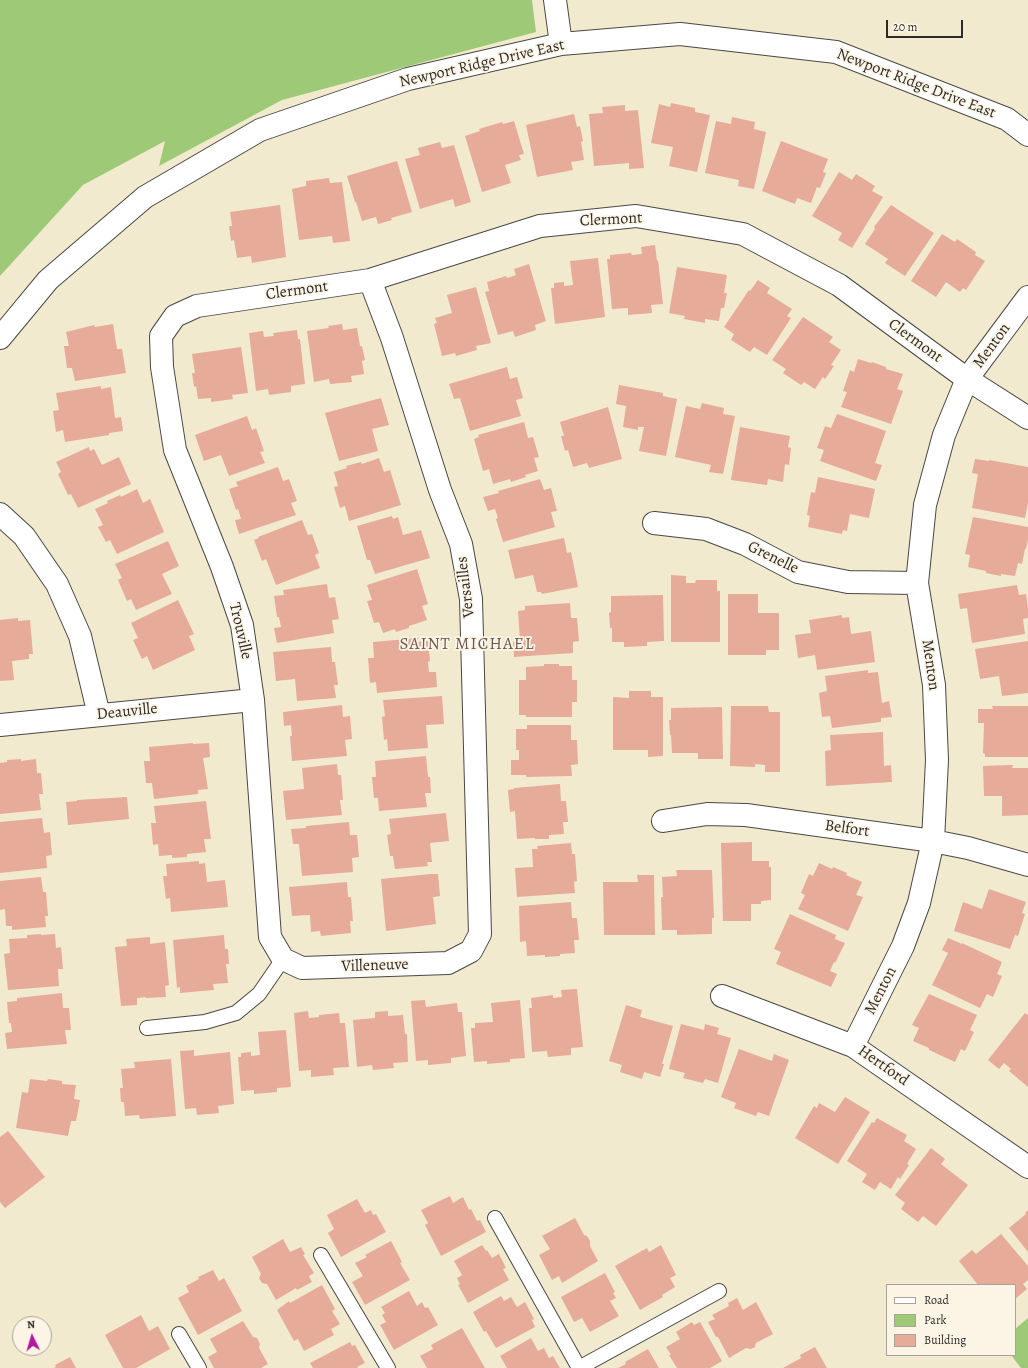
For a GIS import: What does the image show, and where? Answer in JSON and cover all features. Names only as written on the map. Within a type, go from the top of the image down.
[{"type":"street","points":[[555,0],[561,44]]},
{"type":"street","name":"Newport Ridge Drive East","points":[[0,338],[48,280],[145,198],[260,130],[408,79],[561,44],[680,34],[836,52],[1007,119],[1028,135]]},
{"type":"street","name":"Clermont","points":[[161,336],[175,316],[197,306],[370,280],[540,226],[636,216],[743,234],[839,285],[967,379],[1028,418]]},
{"type":"street","name":"Versailles","points":[[370,280],[392,338],[440,490],[461,544],[469,591],[480,934]]},
{"type":"street","name":"Menton","points":[[853,1046],[903,946],[919,903],[933,841],[937,760],[934,685],[917,583],[925,505],[944,435],[967,379],[1028,297]]},
{"type":"street","name":"Trouville","points":[[161,336],[162,367],[175,450],[222,567],[242,625],[253,700],[270,937],[283,959]]},
{"type":"street","points":[[0,514],[24,536],[57,584],[80,636],[99,715]]},
{"type":"street","name":"Grenelle","points":[[654,523],[706,529],[745,544],[798,572],[848,582],[917,583]]},
{"type":"street","name":"Deauville","points":[[0,725],[253,700]]},
{"type":"street","name":"Belfort","points":[[663,821],[707,814],[746,814],[933,841],[968,848],[1028,864]]},
{"type":"street","name":"Villeneuve","points":[[283,959],[302,968],[448,963],[471,951],[480,934]]},
{"type":"street","name":"Hertford","points":[[722,996],[853,1046],[1028,1167]]},
{"type":"lane","points":[[147,1028],[205,1022],[236,1013],[258,994],[283,959]]},
{"type":"lane","points":[[495,1218],[579,1368],[719,1291]]},
{"type":"lane","points":[[321,1255],[388,1368]]},
{"type":"lane","points":[[179,1334],[199,1368]]},
{"type":"green space","points":[[0,0],[532,0],[536,32],[282,100],[159,166],[165,141],[83,185],[0,276]]},
{"type":"green space","points":[[1028,1318],[1028,1368],[1021,1368],[1012,1356],[1016,1356],[1016,1328]]},
{"type":"building","points":[[671,103],[695,108],[695,112],[710,115],[697,172],[669,166],[673,147],[651,143],[659,104],[670,107]]},
{"type":"building","points":[[625,105],[625,111],[638,110],[644,168],[629,169],[629,163],[594,166],[589,114],[603,113],[602,107]]},
{"type":"building","points":[[574,114],[577,127],[580,126],[583,141],[581,142],[584,160],[571,162],[573,170],[537,177],[526,125]]},
{"type":"building","points":[[732,117],[755,122],[754,129],[766,132],[754,189],[738,186],[739,180],[705,173],[716,121],[731,124]]},
{"type":"building","points":[[514,121],[524,154],[519,155],[521,160],[505,165],[511,183],[482,192],[465,136],[480,131],[479,129],[502,122],[503,124]]},
{"type":"building","points":[[781,141],[828,159],[823,172],[826,173],[820,188],[817,187],[811,203],[797,198],[795,204],[762,191]]},
{"type":"building","points":[[440,142],[442,148],[454,145],[471,202],[455,207],[453,199],[420,209],[405,159],[420,155],[418,148]]},
{"type":"building","points":[[397,161],[412,212],[391,218],[392,220],[378,224],[376,217],[362,221],[347,176]]},
{"type":"building","points":[[839,172],[852,180],[856,174],[875,186],[872,191],[883,197],[852,248],[838,240],[842,233],[812,216]]},
{"type":"building","points":[[329,178],[330,183],[342,182],[350,241],[333,243],[332,236],[299,240],[292,189],[306,186],[306,181]]},
{"type":"building","points":[[280,205],[286,257],[252,263],[251,256],[237,258],[234,240],[231,241],[229,226],[232,226],[230,212]]},
{"type":"building","points":[[891,205],[934,233],[905,276],[885,263],[888,259],[865,244],[875,229],[874,227]]},
{"type":"building","points":[[942,234],[955,242],[957,239],[976,252],[975,255],[985,261],[966,290],[963,288],[960,292],[946,282],[936,297],[911,281]]},
{"type":"building","points":[[655,245],[663,304],[651,305],[652,313],[628,315],[628,308],[612,309],[607,259],[610,259],[610,255],[631,253],[632,255],[642,254],[641,247]]},
{"type":"building","points":[[598,258],[605,317],[555,324],[551,288],[554,288],[554,283],[564,282],[564,286],[573,285],[570,261]]},
{"type":"building","points":[[529,264],[546,321],[535,325],[536,330],[515,337],[513,331],[498,335],[485,292],[489,291],[487,282],[506,276],[507,278],[516,275],[514,269]]},
{"type":"building","points":[[677,267],[727,275],[724,293],[727,293],[724,308],[721,308],[719,321],[705,319],[705,323],[684,319],[685,316],[669,313]]},
{"type":"building","points":[[758,280],[770,288],[767,293],[792,309],[787,316],[791,318],[767,355],[754,347],[750,352],[731,340],[734,334],[724,327],[749,290],[750,291]]},
{"type":"building","points":[[476,287],[491,343],[476,346],[477,350],[456,356],[455,353],[442,356],[434,324],[437,323],[435,318],[452,313],[447,295]]},
{"type":"building","points":[[803,317],[833,337],[829,342],[841,350],[831,365],[834,366],[825,379],[823,377],[815,389],[804,382],[801,385],[783,373],[786,369],[772,360]]},
{"type":"building","points":[[113,324],[117,349],[122,349],[126,373],[75,381],[72,368],[67,368],[64,346],[69,346],[66,332],[94,325],[95,327]]},
{"type":"building","points":[[342,324],[343,330],[357,328],[360,346],[362,346],[365,360],[362,361],[364,374],[351,376],[352,382],[330,384],[329,379],[314,382],[307,331],[329,328],[328,326]]},
{"type":"building","points":[[297,330],[298,339],[300,339],[305,384],[291,386],[291,392],[269,395],[268,389],[256,391],[249,333],[263,331],[264,337],[274,336],[273,333]]},
{"type":"building","points":[[241,347],[248,393],[232,395],[233,399],[211,402],[211,398],[198,399],[192,373],[195,373],[192,354]]},
{"type":"building","points":[[858,359],[872,362],[886,367],[886,369],[903,374],[897,389],[903,391],[891,424],[841,407],[847,392],[843,391],[850,370],[854,372]]},
{"type":"building","points":[[507,367],[510,379],[517,377],[523,398],[516,400],[521,416],[470,431],[460,398],[454,399],[449,384]]},
{"type":"building","points":[[619,385],[663,393],[663,396],[677,399],[666,456],[639,451],[644,427],[638,427],[638,430],[623,427],[626,406],[616,404]]},
{"type":"building","points":[[101,386],[101,389],[111,387],[115,418],[121,417],[123,431],[109,433],[109,435],[65,442],[63,430],[56,432],[53,411],[59,410],[56,393]]},
{"type":"building","points":[[381,398],[389,425],[372,429],[378,451],[339,461],[325,413]]},
{"type":"building","points":[[702,403],[724,408],[723,414],[735,416],[723,474],[709,472],[711,465],[675,457],[686,406],[700,409]]},
{"type":"building","points":[[608,407],[622,459],[589,468],[587,463],[573,467],[568,450],[565,451],[561,436],[564,436],[560,422]]},
{"type":"building","points":[[837,414],[886,431],[875,463],[882,465],[876,481],[820,461],[824,450],[817,448],[825,426],[831,428]]},
{"type":"building","points":[[247,416],[252,430],[256,428],[264,451],[260,452],[265,463],[229,476],[221,455],[204,461],[195,435]]},
{"type":"building","points":[[524,422],[528,438],[533,437],[539,457],[534,458],[538,471],[525,475],[526,477],[511,482],[510,479],[493,484],[489,469],[483,471],[474,439],[479,437],[478,435]]},
{"type":"building","points":[[740,427],[790,436],[788,447],[791,448],[789,465],[785,464],[783,482],[768,479],[767,485],[731,480]]},
{"type":"building","points":[[89,447],[90,451],[94,449],[102,465],[119,457],[131,484],[78,508],[71,494],[68,495],[58,474],[61,472],[56,462]]},
{"type":"building","points":[[379,458],[384,472],[390,470],[401,505],[349,521],[345,506],[340,508],[334,487],[338,486],[334,472],[347,468],[346,466],[361,462],[362,464]]},
{"type":"building","points":[[975,459],[1028,467],[1028,503],[1025,518],[972,508],[978,474],[972,473]]},
{"type":"building","points":[[278,467],[283,481],[289,479],[297,501],[291,503],[296,515],[239,534],[235,520],[241,519],[238,509],[236,510],[229,489],[238,486],[236,482]]},
{"type":"building","points":[[818,477],[875,489],[869,518],[850,514],[847,531],[843,530],[842,534],[808,527],[810,516],[807,515],[811,492],[815,493]]},
{"type":"building","points":[[540,479],[544,490],[551,488],[557,511],[551,512],[555,527],[503,542],[496,519],[498,518],[495,509],[488,511],[483,497],[499,493],[498,491]]},
{"type":"building","points":[[137,489],[143,503],[150,499],[164,532],[117,554],[110,540],[106,542],[98,527],[103,525],[95,509],[108,503],[107,501],[120,495],[121,497]]},
{"type":"building","points":[[392,516],[393,519],[398,517],[403,535],[421,530],[430,558],[375,574],[370,560],[367,560],[357,526]]},
{"type":"building","points":[[973,517],[1028,527],[1026,549],[1022,564],[1018,563],[1015,576],[1001,574],[1001,576],[968,567],[970,555],[965,554]]},
{"type":"building","points":[[302,520],[308,535],[312,534],[319,553],[315,555],[320,568],[276,585],[266,559],[262,561],[254,540],[259,538],[258,537]]},
{"type":"building","points":[[564,538],[567,553],[571,552],[578,587],[542,594],[541,592],[537,592],[533,575],[515,579],[508,550]]},
{"type":"building","points":[[168,541],[179,566],[162,574],[172,594],[136,610],[131,599],[127,601],[118,580],[122,578],[115,564]]},
{"type":"building","points":[[417,569],[428,604],[422,606],[427,620],[396,632],[395,629],[383,633],[379,622],[374,623],[367,601],[372,600],[367,585]]},
{"type":"building","points":[[671,575],[686,576],[686,583],[695,583],[696,580],[717,580],[717,591],[720,591],[720,642],[671,642]]},
{"type":"building","points":[[327,584],[329,598],[335,597],[339,619],[332,620],[334,633],[277,643],[274,628],[281,627],[279,617],[277,617],[274,596],[284,595],[283,590]]},
{"type":"building","points":[[1017,585],[1019,595],[1026,594],[1028,618],[1023,619],[1025,634],[972,643],[967,608],[960,609],[958,594]]},
{"type":"building","points":[[728,594],[758,594],[758,613],[779,613],[779,650],[766,650],[766,655],[728,655]]},
{"type":"building","points":[[663,595],[664,641],[647,642],[647,646],[624,647],[624,642],[612,642],[612,628],[610,628],[609,613],[611,612],[611,596]]},
{"type":"building","points":[[178,600],[194,634],[189,636],[195,650],[153,670],[147,656],[142,659],[133,640],[138,638],[131,623]]},
{"type":"building","points":[[570,603],[571,618],[577,618],[579,641],[573,642],[573,653],[514,657],[513,642],[520,641],[518,611],[525,610],[525,606]]},
{"type":"building","points":[[842,615],[842,618],[849,617],[851,634],[871,631],[875,662],[817,670],[815,655],[798,658],[795,635],[811,633],[809,620]]},
{"type":"building","points":[[18,618],[18,621],[30,620],[33,654],[29,654],[29,659],[12,661],[14,680],[0,681],[0,620]]},
{"type":"building","points":[[418,638],[418,642],[428,641],[430,661],[428,662],[429,672],[436,672],[437,687],[377,693],[376,682],[370,683],[368,658],[374,658],[373,642]]},
{"type":"building","points":[[1028,641],[1028,693],[1002,696],[999,676],[980,679],[975,649]]},
{"type":"building","points":[[331,647],[332,662],[335,662],[338,685],[334,685],[336,698],[297,701],[295,679],[276,681],[273,652]]},
{"type":"building","points":[[544,664],[572,666],[572,680],[577,680],[577,702],[572,702],[572,717],[526,717],[526,715],[519,715],[519,680],[526,680],[526,667],[544,666]]},
{"type":"building","points":[[868,670],[868,673],[878,672],[882,703],[889,701],[892,717],[881,718],[881,722],[832,728],[830,716],[822,717],[819,693],[827,691],[825,676]]},
{"type":"building","points":[[629,691],[651,691],[651,697],[663,697],[663,756],[648,757],[648,750],[613,750],[613,697],[629,698]]},
{"type":"building","points":[[442,696],[444,724],[426,725],[428,748],[388,751],[387,739],[384,740],[382,717],[385,716],[383,700]]},
{"type":"building","points":[[342,705],[343,717],[350,716],[352,739],[345,740],[347,756],[292,761],[290,736],[292,736],[291,725],[284,726],[283,712]]},
{"type":"building","points":[[731,706],[768,706],[769,712],[780,712],[780,772],[765,772],[765,765],[755,764],[755,767],[730,766]]},
{"type":"building","points":[[992,706],[1028,706],[1028,757],[985,757],[985,754],[983,753],[984,723],[978,723],[978,709],[993,709]]},
{"type":"building","points":[[722,707],[723,759],[698,759],[698,753],[672,753],[669,720],[671,720],[671,708]]},
{"type":"building","points":[[527,725],[571,725],[571,740],[577,740],[578,764],[571,765],[572,776],[526,777],[526,775],[511,775],[511,760],[519,760],[519,750],[516,750],[516,729],[527,729]]},
{"type":"building","points":[[883,732],[884,766],[891,765],[892,782],[826,786],[825,751],[831,750],[830,735]]},
{"type":"building","points":[[209,743],[210,757],[203,758],[208,789],[198,790],[198,794],[154,799],[152,783],[146,783],[144,761],[150,761],[149,747]]},
{"type":"building","points":[[426,756],[431,793],[425,793],[427,807],[379,811],[378,798],[374,798],[372,777],[376,777],[375,761]]},
{"type":"building","points":[[21,759],[21,761],[36,759],[37,773],[41,773],[43,794],[39,794],[41,810],[0,814],[0,763],[7,762],[7,760]]},
{"type":"building","points":[[337,764],[338,775],[341,775],[343,800],[340,800],[342,815],[286,820],[283,791],[304,789],[302,768]]},
{"type":"building","points":[[1013,765],[1012,768],[1028,768],[1028,815],[1002,816],[1002,796],[984,796],[983,766]]},
{"type":"building","points":[[560,784],[561,801],[566,801],[568,822],[563,822],[564,834],[549,835],[549,839],[517,839],[515,811],[510,812],[508,790],[514,788]]},
{"type":"building","points":[[127,797],[129,819],[68,825],[66,802]]},
{"type":"building","points":[[206,801],[211,839],[204,839],[206,852],[187,854],[187,857],[172,858],[172,855],[159,856],[158,844],[153,845],[151,823],[156,823],[154,806]]},
{"type":"building","points":[[446,813],[449,841],[430,843],[432,862],[427,862],[428,866],[395,869],[393,856],[390,856],[387,835],[391,834],[389,819]]},
{"type":"building","points":[[42,818],[44,833],[50,832],[52,855],[46,856],[47,868],[0,873],[0,822]]},
{"type":"building","points":[[349,822],[350,835],[357,835],[359,857],[352,858],[353,872],[302,876],[299,844],[293,844],[291,829]]},
{"type":"building","points":[[752,842],[752,861],[769,861],[769,867],[771,867],[771,900],[761,901],[761,904],[751,904],[751,921],[723,921],[721,843]]},
{"type":"building","points":[[571,843],[572,854],[575,854],[577,881],[574,882],[575,893],[517,897],[515,868],[533,867],[532,849],[538,849],[537,846]]},
{"type":"building","points":[[199,861],[199,864],[205,863],[207,882],[225,880],[228,907],[171,912],[170,898],[166,899],[163,876],[167,876],[166,864]]},
{"type":"building","points":[[819,863],[832,869],[833,867],[847,873],[846,875],[862,882],[856,895],[863,897],[848,931],[798,909],[805,895],[801,893],[809,874],[813,876]]},
{"type":"building","points":[[676,870],[712,870],[714,918],[712,918],[712,934],[677,935],[677,930],[662,930],[662,877],[677,876]]},
{"type":"building","points":[[438,874],[440,896],[433,897],[436,924],[386,931],[381,879]]},
{"type":"building","points":[[637,875],[654,875],[655,935],[604,935],[603,882],[638,882]]},
{"type":"building","points":[[41,877],[43,892],[46,892],[48,916],[45,916],[46,927],[12,930],[12,926],[6,926],[5,909],[0,910],[0,881]]},
{"type":"building","points":[[347,882],[348,897],[351,897],[353,921],[350,921],[351,933],[321,936],[320,931],[311,932],[310,915],[292,916],[289,887]]},
{"type":"building","points":[[989,889],[1026,902],[1022,913],[1025,914],[1018,936],[1015,935],[1010,949],[954,931],[963,902],[982,909]]},
{"type":"building","points":[[571,902],[572,918],[577,918],[579,940],[574,940],[575,953],[545,957],[545,955],[527,956],[526,941],[520,942],[519,906]]},
{"type":"building","points":[[790,914],[836,935],[835,939],[845,943],[830,971],[837,974],[831,987],[776,964],[781,952],[774,949]]},
{"type":"building","points":[[55,934],[56,948],[61,947],[63,969],[58,969],[59,986],[8,990],[4,954],[10,953],[9,939],[27,938],[27,935]]},
{"type":"building","points":[[224,935],[225,949],[228,949],[229,964],[226,964],[228,983],[213,984],[214,990],[180,993],[180,987],[177,988],[173,940]]},
{"type":"building","points":[[150,937],[150,944],[165,942],[169,985],[165,986],[166,997],[137,998],[137,1005],[121,1006],[115,947],[127,946],[126,939]]},
{"type":"building","points":[[948,938],[1002,962],[997,974],[1002,976],[993,997],[987,994],[980,1008],[932,985],[948,953],[942,950]]},
{"type":"building","points":[[577,989],[583,1047],[571,1048],[571,1055],[548,1057],[547,1051],[532,1052],[529,1008],[532,1008],[531,998],[553,995],[553,998],[562,997],[561,990]]},
{"type":"building","points":[[62,993],[63,1008],[69,1008],[71,1030],[65,1030],[67,1044],[7,1049],[5,1033],[12,1032],[11,1023],[9,1023],[7,1002],[17,1001],[17,998]]},
{"type":"building","points":[[929,994],[977,1015],[970,1030],[974,1032],[965,1051],[961,1049],[955,1062],[913,1041],[919,1028],[912,1025]]},
{"type":"building","points":[[425,1000],[426,1007],[457,1003],[458,1012],[462,1012],[466,1056],[451,1058],[451,1063],[428,1065],[428,1060],[416,1061],[411,1001]]},
{"type":"building","points":[[520,1000],[525,1058],[510,1059],[510,1062],[487,1064],[487,1061],[474,1062],[471,1028],[475,1028],[475,1023],[493,1022],[491,1003]]},
{"type":"building","points":[[626,1005],[642,1010],[640,1017],[673,1026],[662,1064],[664,1064],[660,1077],[644,1072],[642,1079],[620,1072],[622,1065],[609,1061]]},
{"type":"building","points":[[308,1011],[309,1018],[319,1017],[319,1015],[339,1013],[340,1023],[345,1023],[349,1067],[333,1068],[334,1075],[311,1077],[311,1070],[299,1071],[294,1013]]},
{"type":"building","points":[[388,1011],[388,1016],[403,1015],[405,1034],[407,1034],[408,1062],[393,1063],[394,1068],[373,1070],[372,1065],[357,1067],[353,1020],[375,1018],[375,1012]]},
{"type":"building","points":[[1025,1013],[1028,1015],[1028,1087],[1009,1071],[1011,1069],[1004,1063],[999,1069],[988,1060]]},
{"type":"building","points":[[681,1024],[704,1030],[705,1024],[719,1028],[717,1034],[731,1038],[718,1083],[705,1079],[703,1083],[683,1078],[685,1073],[669,1069]]},
{"type":"building","points":[[286,1030],[291,1087],[277,1088],[277,1092],[254,1094],[254,1090],[241,1091],[238,1057],[241,1057],[241,1053],[251,1052],[251,1056],[260,1055],[258,1032]]},
{"type":"building","points":[[739,1049],[772,1061],[774,1054],[789,1060],[769,1116],[758,1112],[756,1116],[734,1108],[736,1103],[721,1097]]},
{"type":"building","points":[[194,1050],[194,1056],[230,1052],[234,1104],[218,1106],[219,1113],[197,1115],[196,1108],[185,1109],[180,1051]]},
{"type":"building","points":[[171,1059],[176,1116],[140,1119],[139,1115],[125,1116],[124,1102],[121,1102],[120,1088],[123,1088],[121,1069],[135,1068],[134,1062]]},
{"type":"building","points":[[30,1079],[47,1081],[48,1079],[62,1081],[62,1084],[76,1085],[74,1099],[80,1100],[76,1121],[71,1121],[68,1136],[16,1128],[22,1092],[28,1093]]},
{"type":"building","points":[[845,1097],[870,1112],[838,1164],[795,1138],[814,1106],[817,1108],[819,1103],[835,1112]]},
{"type":"building","points":[[877,1118],[907,1135],[904,1141],[916,1149],[907,1164],[909,1165],[900,1179],[898,1177],[891,1189],[880,1182],[875,1190],[862,1182],[867,1174],[847,1161],[872,1122],[874,1123]]},
{"type":"building","points":[[8,1131],[45,1177],[5,1208],[0,1202],[0,1137]]},
{"type":"building","points":[[931,1148],[945,1159],[941,1164],[968,1185],[936,1226],[923,1216],[918,1222],[901,1209],[905,1203],[895,1195]]},
{"type":"building","points":[[450,1196],[453,1203],[463,1197],[469,1210],[471,1209],[477,1221],[480,1220],[486,1232],[441,1256],[425,1225],[428,1223],[421,1210]]},
{"type":"building","points":[[357,1199],[365,1213],[371,1210],[373,1215],[376,1214],[386,1232],[341,1257],[328,1233],[334,1229],[327,1215]]},
{"type":"building","points":[[1028,1210],[1028,1252],[1009,1228],[1026,1214],[1025,1213]]},
{"type":"building","points":[[575,1218],[584,1235],[587,1236],[590,1241],[590,1246],[598,1261],[562,1283],[559,1276],[552,1280],[539,1255],[550,1249],[542,1236]]},
{"type":"building","points":[[1001,1234],[1028,1266],[1028,1280],[1023,1284],[1027,1289],[1016,1298],[1016,1284],[977,1284],[959,1261],[972,1250],[976,1254]]},
{"type":"building","points":[[283,1239],[290,1252],[301,1247],[305,1254],[303,1255],[314,1273],[309,1276],[312,1282],[297,1290],[296,1288],[276,1300],[267,1284],[262,1283],[259,1278],[261,1274],[252,1257]]},
{"type":"building","points":[[391,1241],[402,1262],[400,1263],[410,1280],[365,1305],[352,1282],[363,1276],[355,1263],[367,1257],[365,1255]]},
{"type":"building","points":[[482,1245],[492,1258],[499,1254],[506,1268],[503,1269],[509,1280],[468,1303],[458,1285],[460,1284],[457,1278],[462,1275],[454,1261]]},
{"type":"building","points":[[661,1245],[676,1275],[670,1278],[675,1287],[662,1295],[663,1297],[640,1310],[615,1266],[647,1248],[649,1252]]},
{"type":"building","points":[[213,1270],[219,1281],[224,1278],[242,1311],[198,1335],[178,1298],[189,1292],[186,1286],[199,1279],[198,1277]]},
{"type":"building","points":[[605,1273],[615,1292],[613,1293],[616,1298],[610,1301],[619,1316],[590,1332],[582,1318],[574,1322],[561,1297]]},
{"type":"building","points":[[322,1285],[335,1309],[332,1311],[340,1324],[331,1329],[334,1335],[304,1351],[298,1339],[294,1341],[277,1310],[289,1301],[290,1303]]},
{"type":"building","points":[[409,1291],[417,1306],[422,1302],[425,1308],[428,1307],[438,1325],[394,1350],[380,1325],[386,1322],[382,1315],[385,1313],[381,1307]]},
{"type":"building","points":[[501,1296],[504,1301],[511,1297],[517,1307],[525,1302],[534,1319],[532,1320],[535,1327],[496,1348],[486,1331],[484,1332],[473,1312]]},
{"type":"building","points":[[737,1298],[743,1310],[756,1302],[773,1334],[756,1343],[755,1347],[751,1349],[746,1348],[729,1358],[708,1322],[715,1319],[712,1315],[729,1306],[728,1303]]},
{"type":"building","points":[[141,1315],[149,1331],[158,1326],[170,1349],[136,1368],[123,1368],[105,1335]]},
{"type":"building","points":[[243,1321],[253,1337],[257,1338],[260,1344],[259,1348],[268,1364],[261,1368],[214,1368],[208,1357],[217,1352],[210,1339]]},
{"type":"building","points":[[692,1322],[694,1325],[700,1322],[722,1361],[710,1368],[677,1368],[669,1355],[671,1355],[666,1347],[680,1339],[676,1332]]},
{"type":"building","points":[[462,1328],[485,1368],[427,1368],[420,1356],[433,1349],[431,1345]]},
{"type":"building","points":[[531,1338],[538,1351],[544,1348],[549,1358],[553,1356],[560,1368],[507,1368],[500,1356]]},
{"type":"building","points":[[350,1342],[352,1346],[355,1345],[365,1363],[357,1367],[358,1368],[313,1368],[310,1363]]},
{"type":"building","points":[[815,1347],[827,1368],[783,1368],[801,1358],[800,1355]]},
{"type":"building","points":[[648,1349],[659,1368],[618,1368],[626,1364],[625,1362]]},
{"type":"building","points":[[70,1357],[76,1368],[54,1368],[56,1367],[55,1365]]},
{"type":"district","name":"SAINT MICHAEL","points":[[467,645]]}]
